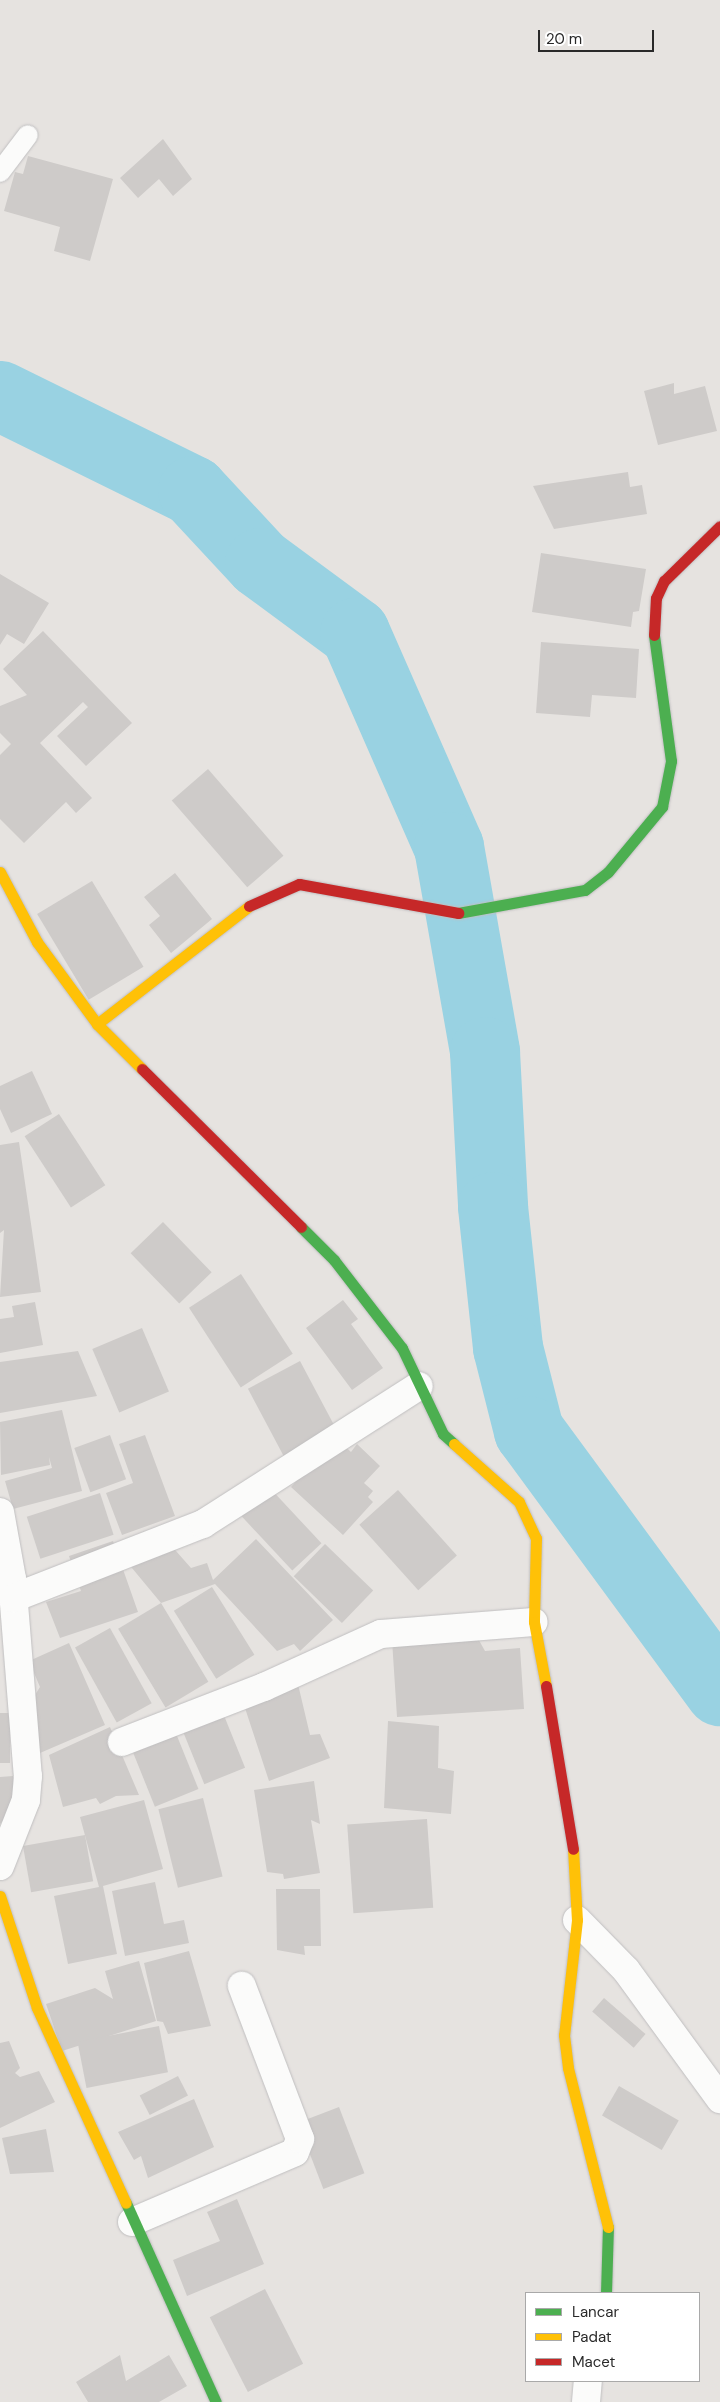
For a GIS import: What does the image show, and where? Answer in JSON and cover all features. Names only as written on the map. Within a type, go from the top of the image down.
[{"type":"street","points":[[97,1024],[249,906],[279,889],[299,884],[325,887],[452,914],[585,890],[608,872],[662,807],[671,761],[654,645],[656,598],[664,581],[720,526]]},
{"type":"street","points":[[0,872],[37,942],[97,1024],[334,1260],[402,1348],[443,1434],[519,1502],[536,1538],[534,1622],[572,1833],[577,1920],[564,2035],[568,2068],[608,2212],[610,2276],[606,2292]]},
{"type":"street","points":[[13,1598],[202,1524],[419,1386]]},
{"type":"street","points":[[0,1512],[13,1598],[28,1776],[26,1800],[3,1850]]},
{"type":"street","points":[[122,1742],[264,1687],[381,1634],[534,1622]]},
{"type":"street","points":[[0,1896],[37,2008],[132,2222],[216,2402]]},
{"type":"street","points":[[577,1920],[626,1970],[720,2099]]},
{"type":"street","points":[[132,2222],[295,2152],[300,2139],[242,1986]]},
{"type":"street","points":[[586,2402],[588,2382]]},
{"type":"lane","points":[[0,172],[28,135]]},
{"type":"building","points":[[163,139],[192,179],[173,196],[159,179],[138,198],[120,178]]},
{"type":"building","points":[[28,156],[113,179],[90,261],[54,251],[60,227],[4,211],[15,172],[23,174]]},
{"type":"building","points":[[674,383],[674,394],[705,386],[717,431],[658,445],[644,391]]},
{"type":"building","points":[[628,472],[630,487],[642,485],[647,514],[554,529],[533,486]]},
{"type":"building","points":[[541,553],[646,569],[639,611],[633,612],[631,627],[532,612]]},
{"type":"building","points":[[0,574],[49,603],[24,644],[7,634],[0,645]]},
{"type":"building","points":[[43,631],[132,723],[86,766],[57,736],[88,707],[83,702],[40,743],[92,798],[76,813],[66,802],[24,843],[0,819],[0,755],[11,744],[0,733],[0,706],[27,695],[3,669]]},
{"type":"building","points":[[541,642],[639,649],[636,698],[592,695],[590,717],[536,713]]},
{"type":"building","points":[[208,769],[283,856],[247,887],[172,800]]},
{"type":"building","points":[[175,873],[212,919],[171,953],[149,925],[160,916],[144,897]]},
{"type":"building","points":[[92,881],[144,967],[89,1000],[37,914]]},
{"type":"building","points":[[32,1071],[52,1114],[11,1133],[0,1109],[0,1086]]},
{"type":"building","points":[[59,1114],[105,1185],[71,1208],[25,1136]]},
{"type":"building","points":[[19,1142],[41,1292],[0,1297],[4,1230],[0,1233],[0,1145]]},
{"type":"building","points":[[163,1222],[212,1272],[179,1304],[131,1253]]},
{"type":"building","points":[[241,1274],[293,1354],[241,1387],[189,1308]]},
{"type":"building","points":[[343,1300],[358,1319],[351,1324],[383,1368],[352,1390],[306,1328]]},
{"type":"building","points":[[35,1302],[43,1345],[0,1353],[0,1319],[14,1317],[12,1306]]},
{"type":"building","points":[[142,1328],[169,1392],[119,1413],[92,1349]]},
{"type":"building","points":[[78,1351],[97,1396],[0,1413],[0,1362]]},
{"type":"building","points":[[300,1361],[337,1431],[285,1458],[248,1389]]},
{"type":"building","points":[[62,1410],[82,1491],[13,1509],[5,1481],[52,1468],[49,1457],[50,1465],[1,1475],[0,1422]]},
{"type":"building","points":[[110,1435],[126,1479],[90,1492],[74,1448]]},
{"type":"building","points":[[145,1435],[175,1516],[122,1535],[106,1493],[133,1483],[119,1444]]},
{"type":"building","points":[[336,1438],[351,1452],[357,1444],[380,1466],[364,1483],[373,1491],[368,1497],[373,1502],[343,1535],[291,1487]]},
{"type":"building","points":[[269,1487],[322,1543],[292,1571],[240,1514]]},
{"type":"building","points":[[398,1490],[457,1555],[418,1590],[359,1525]]},
{"type":"building","points":[[100,1493],[114,1535],[40,1559],[27,1517]]},
{"type":"building","points":[[161,1534],[191,1568],[207,1563],[213,1580],[256,1539],[333,1620],[300,1651],[294,1644],[277,1651],[215,1584],[161,1603],[127,1562]]},
{"type":"building","points":[[113,1541],[138,1612],[60,1638],[46,1602],[81,1591],[69,1556]]},
{"type":"building","points":[[325,1544],[373,1591],[342,1623],[294,1576]]},
{"type":"building","points":[[212,1587],[254,1655],[216,1679],[174,1611]]},
{"type":"building","points":[[161,1603],[208,1682],[166,1708],[118,1629]]},
{"type":"building","points":[[110,1628],[152,1703],[117,1723],[75,1647]]},
{"type":"building","points":[[476,1635],[485,1651],[520,1648],[524,1709],[397,1717],[392,1640]]},
{"type":"building","points":[[69,1643],[105,1725],[40,1753],[23,1714],[40,1687],[29,1661]]},
{"type":"building","points":[[297,1680],[310,1735],[320,1734],[330,1758],[269,1781],[243,1702]]},
{"type":"building","points":[[0,1713],[10,1713],[10,1763],[0,1763]]},
{"type":"building","points":[[223,1713],[245,1768],[204,1784],[182,1729]]},
{"type":"building","points":[[388,1721],[439,1726],[438,1768],[454,1771],[451,1814],[384,1808]]},
{"type":"building","points":[[173,1726],[198,1789],[155,1807],[129,1744]]},
{"type":"building","points":[[110,1727],[139,1795],[116,1796],[100,1804],[96,1798],[63,1807],[49,1755]]},
{"type":"building","points":[[13,1776],[16,1804],[0,1824],[0,1777]]},
{"type":"building","points":[[314,1781],[320,1824],[311,1820],[320,1873],[284,1879],[283,1874],[267,1872],[254,1790]]},
{"type":"building","points":[[203,1798],[223,1877],[178,1888],[158,1809]]},
{"type":"building","points":[[144,1800],[163,1869],[103,1886],[117,1954],[68,1964],[54,1896],[99,1887],[80,1817]]},
{"type":"building","points":[[427,1819],[433,1908],[353,1913],[347,1825]]},
{"type":"building","points":[[85,1835],[93,1881],[31,1892],[23,1846]]},
{"type":"building","points":[[155,1882],[164,1924],[184,1920],[189,1943],[125,1956],[112,1891]]},
{"type":"building","points":[[276,1889],[320,1889],[321,1946],[304,1946],[305,1955],[277,1950]]},
{"type":"building","points":[[189,1951],[211,2026],[168,2034],[163,2022],[157,2021],[144,1963]]},
{"type":"building","points":[[139,1961],[156,2021],[62,2051],[46,2004],[95,1988],[113,1999],[105,1971]]},
{"type":"building","points":[[604,1998],[646,2034],[634,2048],[592,2012]]},
{"type":"building","points":[[159,2026],[168,2072],[86,2088],[78,2042]]},
{"type":"building","points":[[9,2041],[20,2068],[15,2073],[20,2077],[39,2071],[55,2102],[0,2128],[0,2043]]},
{"type":"building","points":[[178,2076],[188,2096],[150,2115],[140,2096]]},
{"type":"building","points":[[619,2086],[679,2120],[662,2150],[602,2115]]},
{"type":"building","points":[[194,2099],[214,2147],[148,2178],[141,2156],[134,2160],[118,2132]]},
{"type":"building","points":[[339,2107],[364,2173],[323,2189],[298,2123]]},
{"type":"building","points":[[46,2129],[54,2172],[10,2174],[2,2138]]},
{"type":"building","points":[[237,2199],[264,2264],[187,2296],[173,2260],[220,2241],[207,2212]]},
{"type":"building","points":[[265,2289],[303,2364],[248,2392],[210,2317]]},
{"type":"building","points":[[120,2355],[126,2381],[169,2355],[187,2386],[159,2402],[88,2402],[76,2382]]},
{"type":"waterway","points":[[0,396],[193,491],[260,563],[355,633],[449,847],[485,1052],[493,1207],[508,1348],[529,1431],[720,1691]]},
{"type":"traffic: fast","points":[[458,913],[585,890],[608,872],[662,807],[671,761],[654,635]]},
{"type":"traffic: fast","points":[[301,1227],[334,1260],[402,1348],[443,1434],[454,1444]]},
{"type":"traffic: fast","points":[[126,2203],[216,2402]]},
{"type":"traffic: fast","points":[[606,2292],[608,2227]]},
{"type":"traffic: slow","points":[[0,872],[37,942],[97,1024],[142,1069]]},
{"type":"traffic: slow","points":[[97,1024],[249,906]]},
{"type":"traffic: slow","points":[[454,1444],[519,1502],[536,1538],[534,1622],[546,1686]]},
{"type":"traffic: slow","points":[[573,1849],[577,1920],[564,2035],[568,2068],[608,2227]]},
{"type":"traffic: slow","points":[[0,1896],[37,2008],[126,2203]]},
{"type":"traffic: jam","points":[[654,635],[656,598],[664,581],[720,526]]},
{"type":"traffic: jam","points":[[249,906],[299,884],[458,913]]},
{"type":"traffic: jam","points":[[142,1069],[301,1227]]},
{"type":"traffic: jam","points":[[546,1686],[573,1849]]}]
